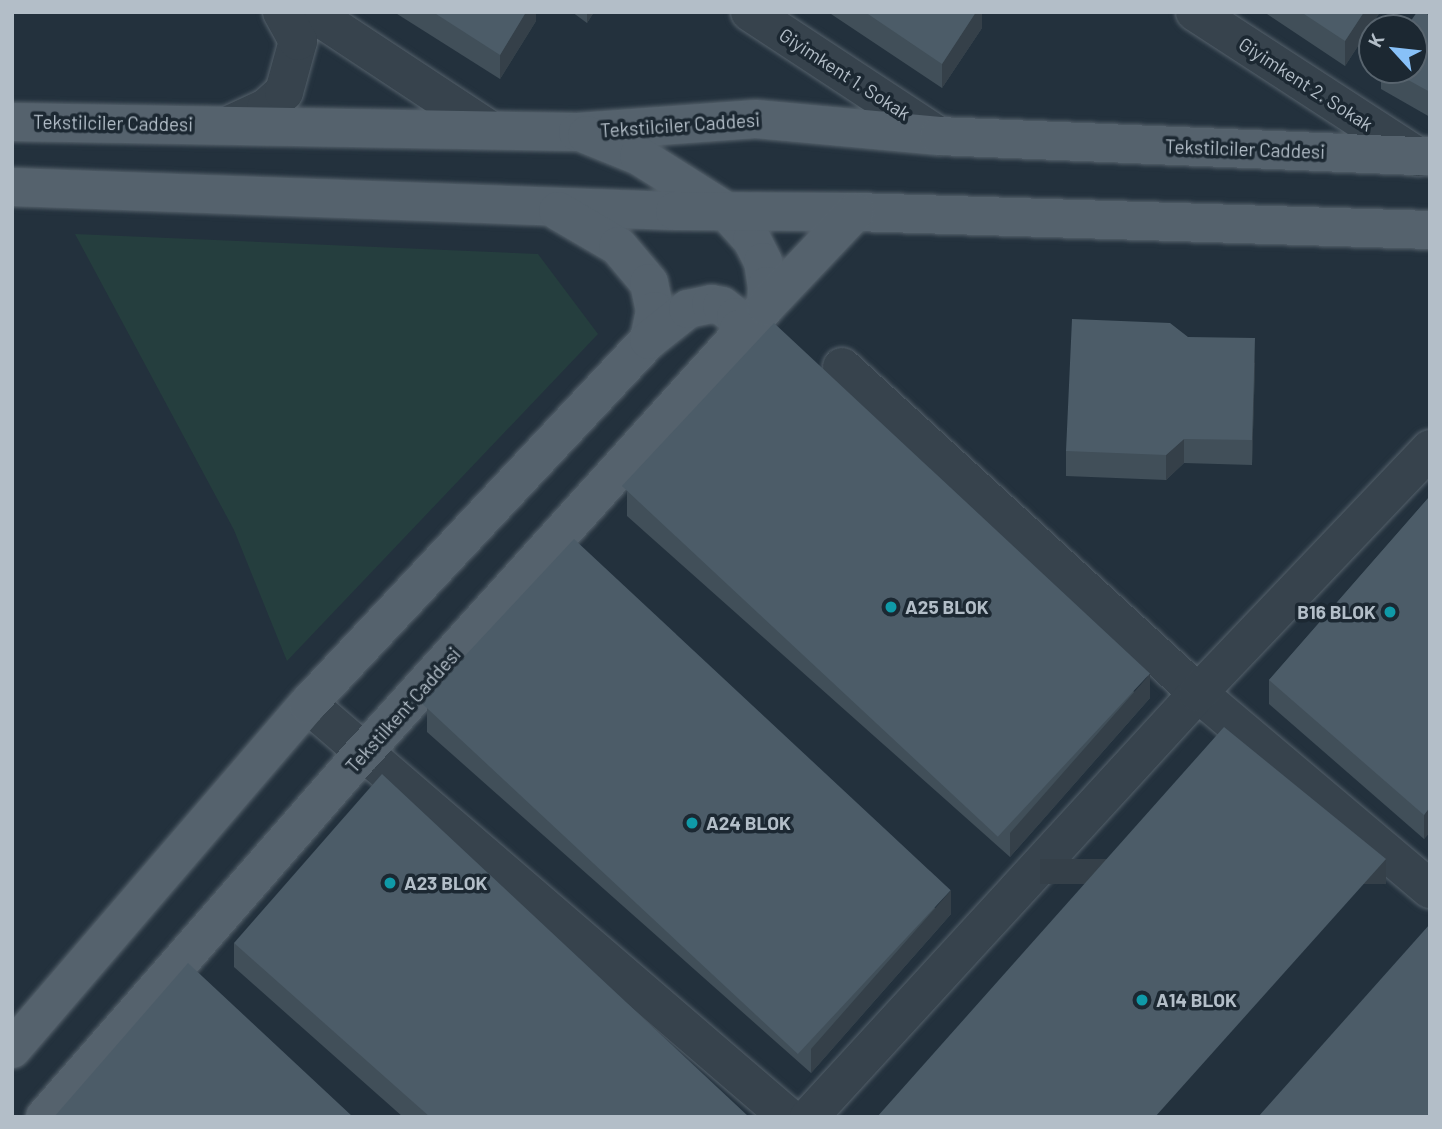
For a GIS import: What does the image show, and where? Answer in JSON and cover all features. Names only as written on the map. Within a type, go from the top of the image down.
[{"type":"main road","name":"Tekstilciler Caddesi","points":[[12,122],[578,132],[756,118],[939,136],[1424,157]]},
{"type":"main road","points":[[578,132],[639,156],[726,211],[752,240],[763,262],[767,286],[766,306]]},
{"type":"main road","points":[[12,187],[549,206],[856,212],[1430,230]]},
{"type":"main road","points":[[549,206],[618,246],[642,273],[649,283],[655,311],[649,340]]},
{"type":"main road","name":"Tekstilkent Caddesi","points":[[45,1117],[363,753],[766,306],[856,212]]},
{"type":"main road","points":[[12,1049],[308,704],[649,340],[688,309],[711,304],[722,306],[736,317],[739,329],[736,340]]},
{"type":"street","points":[[229,125],[266,108],[284,92],[298,41],[282,12]]},
{"type":"street","points":[[311,12],[490,130]]},
{"type":"street","name":"Giyimkent 1. Sokak","points":[[750,12],[939,136]]},
{"type":"street","name":"Giyimkent 2. Sokak","points":[[1195,12],[1424,157]]},
{"type":"street","points":[[842,367],[1198,693],[1430,889]]},
{"type":"street","points":[[809,1117],[1198,693],[1430,449]]},
{"type":"street","points":[[308,704],[788,1117]]},
{"type":"green space","points":[[75,234],[538,254],[598,334],[287,661],[234,530]]},
{"type":"building","points":[[433,12],[526,12],[500,55]]},
{"type":"building","points":[[865,12],[976,12],[942,64]]},
{"type":"building","points":[[1301,12],[1364,12],[1358,14],[1358,21],[1345,41]]},
{"type":"building","points":[[1428,15],[1430,16],[1430,92],[1415,84],[1428,84]]},
{"type":"building","points":[[1072,319],[1170,323],[1188,337],[1255,338],[1252,440],[1184,439],[1166,455],[1066,451]]},
{"type":"building","name":"A25 BLOK","points":[[774,323],[1150,674],[998,837],[622,486]]},
{"type":"building","name":"B16 BLOK","points":[[1430,496],[1430,807],[1424,815],[1269,680]]},
{"type":"building","name":"A24 BLOK","points":[[574,539],[951,890],[798,1054],[421,703]]},
{"type":"building","name":"A14 BLOK","points":[[1224,727],[1386,859],[1155,1117],[877,1117]]},
{"type":"building","name":"A23 BLOK","points":[[382,774],[749,1117],[430,1117],[234,943]]},
{"type":"building","points":[[1430,924],[1430,1117],[1258,1117]]},
{"type":"building","points":[[188,963],[353,1117],[54,1117]]},
{"type":"place","name":"A25 BLOK","points":[[891,607]]},
{"type":"place","name":"B16 BLOK","points":[[1390,612]]},
{"type":"place","name":"A24 BLOK","points":[[692,823]]},
{"type":"place","name":"A23 BLOK","points":[[390,883]]},
{"type":"place","name":"A14 BLOK","points":[[1142,1000]]}]
